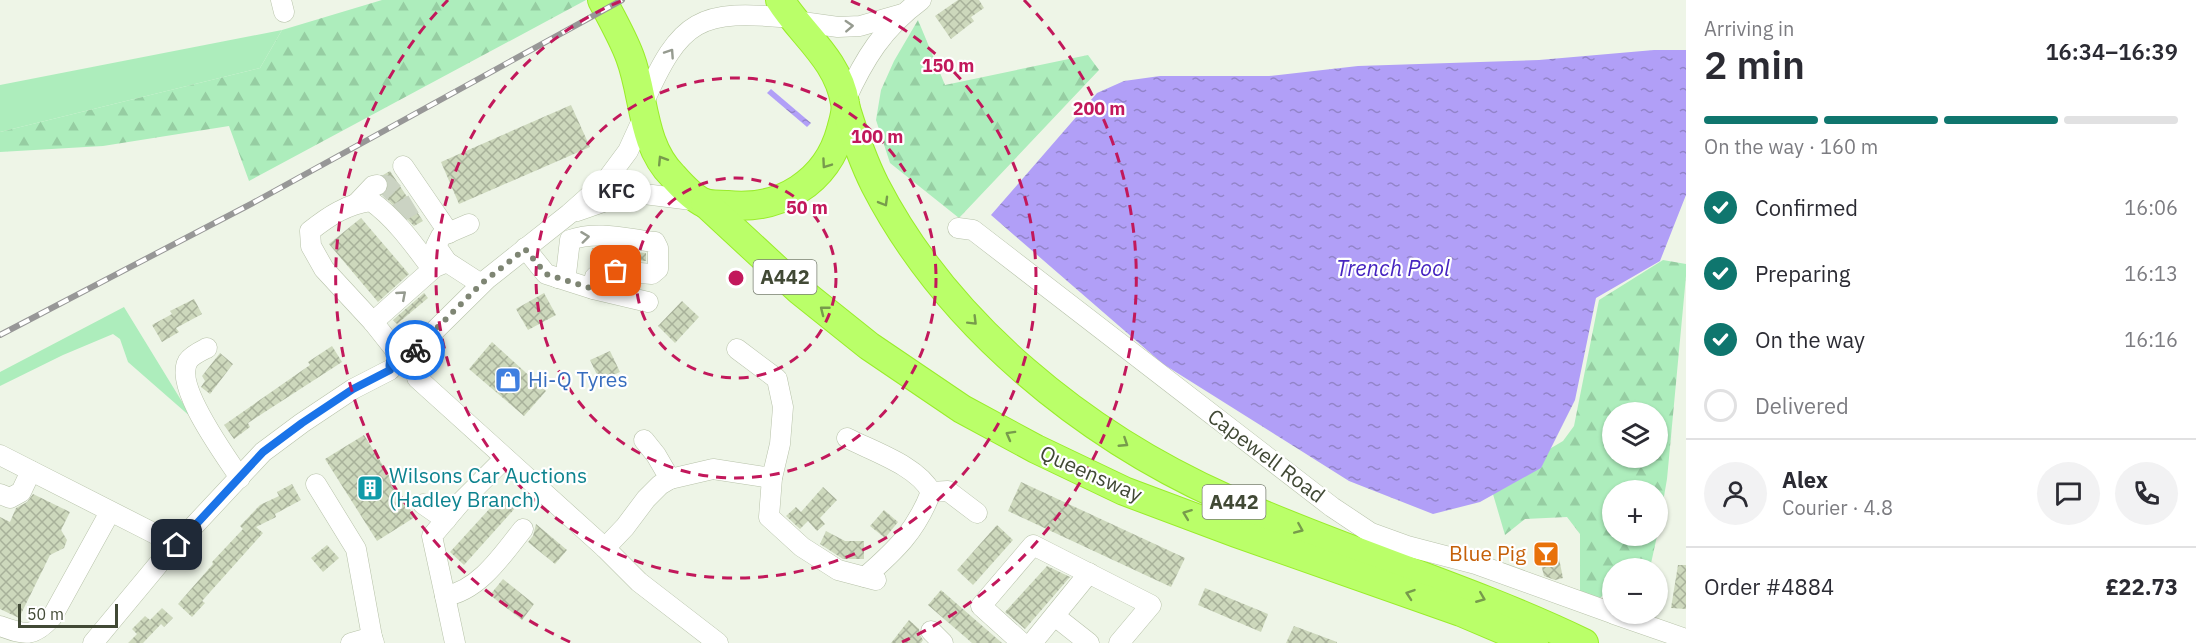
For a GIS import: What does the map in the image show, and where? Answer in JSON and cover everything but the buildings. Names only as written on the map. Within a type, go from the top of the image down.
[{"type":"highway","name":"A442","points":[[602,0],[630,58],[644,110],[648,136],[670,174],[704,202]]},
{"type":"highway","name":"A442","points":[[789,13],[814,41],[827,60],[845,105]]},
{"type":"highway","points":[[704,202],[742,207],[763,205],[788,196],[816,177],[831,158],[839,137],[845,105]]},
{"type":"highway","name":"Queensway","points":[[845,105],[874,183],[921,259],[958,306],[1006,354],[1070,408],[1154,462],[1226,499],[1325,540],[1439,581],[1524,615],[1584,643]]},
{"type":"highway","name":"Queensway","points":[[704,202],[799,290],[870,346],[962,409],[1036,449],[1124,491],[1461,612],[1534,643]]},
{"type":"street","points":[[845,105],[861,66],[873,46],[902,14],[921,0]]},
{"type":"street","points":[[93,643],[161,561],[263,452],[401,357],[481,284],[605,182],[621,161],[658,72],[673,47],[686,33],[708,20],[725,15],[789,13],[838,27],[860,26],[902,14]]},
{"type":"street","points":[[403,166],[448,233]]},
{"type":"street","points":[[357,203],[373,186],[377,185]]},
{"type":"street","points":[[568,214],[620,196],[644,194],[704,202]]},
{"type":"street","points":[[401,357],[422,358],[423,369],[412,381],[397,379],[401,357],[373,321],[324,269],[311,246],[310,231],[330,215],[357,203],[371,201],[434,263],[481,284]]},
{"type":"street","points":[[373,321],[434,263],[436,246],[441,236],[469,224]]},
{"type":"street","points":[[415,226],[424,237],[434,263]]},
{"type":"street","name":"Capewell Road","points":[[958,228],[973,230],[1332,507],[1371,533],[1407,546],[1476,564],[1602,609]]},
{"type":"street","points":[[558,278],[566,274],[570,240],[574,238],[591,235],[655,242],[658,248],[657,269],[652,274],[604,270],[595,277],[593,289]]},
{"type":"street","points":[[525,249],[546,274],[593,289],[648,302]]},
{"type":"street","points":[[207,348],[190,358],[186,364],[195,409],[240,478]]},
{"type":"street","points":[[737,349],[777,379],[783,407],[780,444],[772,478],[769,517],[782,531],[838,570],[870,579],[922,516],[931,492],[926,483],[904,467],[847,438]]},
{"type":"street","points":[[417,378],[639,582],[717,643]]},
{"type":"street","points":[[644,440],[670,479]]},
{"type":"street","points":[[0,455],[177,545]]},
{"type":"street","points":[[456,643],[432,536],[506,458]]},
{"type":"street","points":[[604,548],[625,527],[646,499],[670,479],[713,469],[772,478]]},
{"type":"street","points":[[0,494],[10,498],[21,492],[31,471]]},
{"type":"street","points":[[316,484],[356,549],[373,640],[351,643]]},
{"type":"street","points":[[931,492],[948,491],[977,513]]},
{"type":"street","points":[[423,504],[446,520]]},
{"type":"street","points":[[0,626],[26,634],[36,631],[52,617],[110,512]]},
{"type":"street","points":[[445,596],[456,594],[478,580],[523,529]]},
{"type":"street","points":[[1022,643],[981,606],[1033,545],[1151,605],[1119,643]]},
{"type":"street","points":[[1032,643],[1089,573]]},
{"type":"street","points":[[1061,621],[1089,643]]},
{"type":"street","name":"Capewell Road","points":[[1644,624],[1686,639]]},
{"type":"green space","points":[[382,0],[586,0],[249,181],[229,126],[103,146],[0,152],[0,132],[260,68],[282,30]]},
{"type":"green space","points":[[918,20],[945,85],[1088,55],[1099,70],[959,218],[890,163],[876,120],[881,90],[894,61]]},
{"type":"green space","points":[[282,30],[260,68],[0,132],[0,85]]},
{"type":"green space","points":[[1663,260],[1686,264],[1686,276],[1667,479],[1667,480],[1602,480],[1602,546],[1655,546],[1652,558],[1602,558],[1602,596],[1600,598],[1580,595],[1580,534],[1567,517],[1525,519],[1505,535],[1490,484],[1563,441],[1574,426],[1599,300]]},
{"type":"green space","points":[[124,307],[192,418],[128,362],[120,339],[113,334],[63,355],[0,386],[0,372]]},
{"type":"water","name":"Trench Pool","points":[[1654,50],[1686,50],[1686,195],[1660,261],[1596,298],[1575,400],[1541,468],[1480,502],[1433,514],[1349,481],[1163,364],[991,215],[1097,93],[1124,81],[1160,76],[1269,76],[1358,66],[1539,60]]},
{"type":"water","points":[[771,89],[811,123],[807,127],[767,93]]},
{"type":"tunnel","points":[[377,185],[386,185],[397,196],[415,226]]},
{"type":"railway","points":[[0,335],[251,204],[622,0]]},
{"type":"way so far","points":[[415,350],[495,271],[525,249],[546,274],[593,289],[595,277],[604,270],[616,271]]},
{"type":"place","name":"KFC","points":[[616,271]]},
{"type":"place","name":"Hi-Q Tyres","points":[[508,380]]},
{"type":"place","name":"Wilsons Car Auctions (Hadley Branch)","points":[[370,488]]},
{"type":"place","name":"Blue Pig","points":[[1546,554]]},
{"type":"route","points":[[177,545],[263,452],[353,389],[390,370],[390,360],[396,351],[405,348],[415,350]]}]
